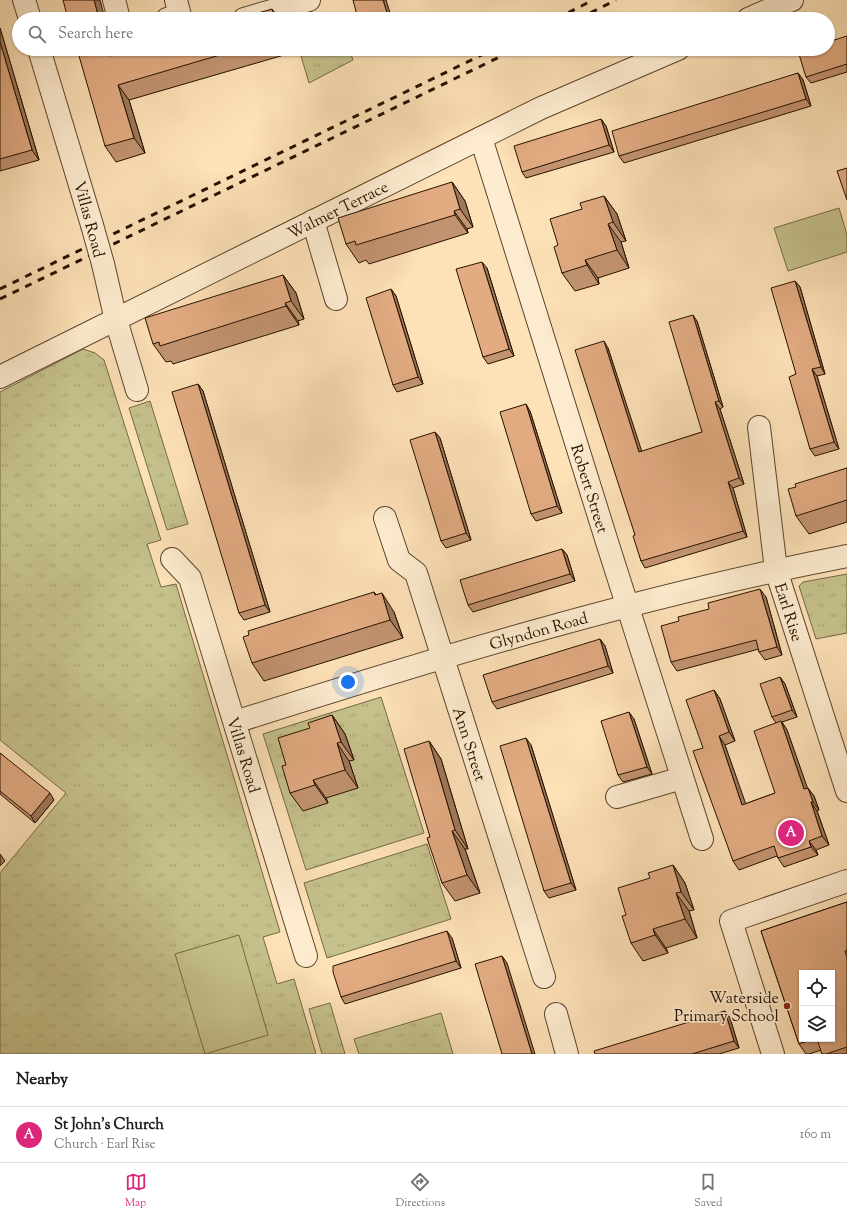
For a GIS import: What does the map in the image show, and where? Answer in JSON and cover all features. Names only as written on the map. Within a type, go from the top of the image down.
[{"type":"street","points":[[24,0],[28,12]]},
{"type":"street","points":[[114,0],[117,12]]},
{"type":"street","points":[[268,12],[309,0]]},
{"type":"street","points":[[764,12],[792,0]]},
{"type":"street","name":"Villas Road","points":[[41,56],[92,225],[116,320],[137,390]]},
{"type":"street","name":"Walmer Terrace","points":[[0,377],[541,108],[662,56]]},
{"type":"street","name":"Robert Street","points":[[481,138],[702,839]]},
{"type":"street","points":[[313,221],[336,300]]},
{"type":"street","name":"Earl Rise","points":[[759,427],[776,570],[847,791]]},
{"type":"street","name":"Ann Street","points":[[385,518],[399,560],[416,573],[544,977]]},
{"type":"street","name":"Glyndon Road","points":[[235,722],[443,657],[628,607],[776,570],[847,556]]},
{"type":"street","name":"Villas Road","points":[[172,559],[190,578],[306,956]]},
{"type":"street","points":[[617,797],[682,778]]},
{"type":"street","points":[[774,1054],[731,921],[847,881]]},
{"type":"street","points":[[556,1014],[567,1054]]},
{"type":"green space","points":[[301,56],[352,56],[353,60],[309,83]]},
{"type":"green space","points":[[839,208],[847,235],[847,252],[788,271],[774,228]]},
{"type":"green space","points":[[83,349],[95,353],[104,360],[161,540],[147,544],[161,587],[176,584],[280,932],[263,937],[277,984],[294,979],[316,1054],[0,1054],[0,873],[66,793],[0,740],[0,392]]},
{"type":"green space","points":[[150,401],[188,524],[167,530],[129,408]]},
{"type":"green space","points":[[847,574],[847,633],[816,639],[799,586],[803,582]]},
{"type":"green space","points":[[381,697],[424,833],[306,870],[263,734]]},
{"type":"green space","points":[[427,844],[451,919],[327,958],[304,883]]},
{"type":"green space","points":[[239,935],[268,1035],[205,1054],[175,954]]},
{"type":"green space","points":[[330,1003],[345,1054],[322,1054],[309,1009]]},
{"type":"green space","points":[[441,1013],[453,1054],[359,1054],[354,1039]]},
{"type":"building","points":[[63,0],[94,0],[97,12],[66,12]]},
{"type":"building","points":[[353,0],[383,0],[387,12],[356,12]]},
{"type":"building","points":[[272,9],[273,12],[262,12]]},
{"type":"building","points":[[847,36],[847,64],[806,77],[800,56],[835,56],[835,40]]},
{"type":"building","points":[[0,42],[32,150],[0,159]]},
{"type":"building","points":[[79,56],[216,56],[118,85],[134,138],[105,146]]},
{"type":"building","points":[[798,73],[806,99],[619,156],[612,131]]},
{"type":"building","points":[[601,119],[609,145],[522,172],[514,146]]},
{"type":"building","points":[[847,168],[847,200],[837,171]]},
{"type":"building","points":[[452,182],[460,209],[454,211],[455,215],[356,245],[355,241],[346,244],[338,218]]},
{"type":"building","points":[[604,196],[613,222],[608,224],[617,250],[585,260],[587,265],[562,273],[554,247],[558,245],[550,219],[582,209],[580,203]]},
{"type":"building","points":[[482,262],[509,349],[483,357],[456,269]]},
{"type":"building","points":[[283,275],[291,301],[285,303],[286,306],[160,346],[159,342],[153,344],[145,318]]},
{"type":"building","points":[[795,281],[821,367],[812,369],[834,442],[810,449],[789,377],[796,374],[771,288]]},
{"type":"building","points":[[391,289],[418,377],[393,385],[366,298]]},
{"type":"building","points":[[693,315],[719,401],[715,402],[739,478],[728,482],[743,531],[641,561],[633,536],[635,535],[575,350],[604,341],[639,452],[702,432],[669,322]]},
{"type":"building","points":[[198,384],[265,605],[239,613],[172,392]]},
{"type":"building","points":[[526,404],[557,506],[531,514],[500,412]]},
{"type":"building","points":[[435,432],[466,533],[441,541],[410,440]]},
{"type":"building","points":[[847,468],[847,500],[796,516],[788,489],[796,487],[795,484]]},
{"type":"building","points":[[562,549],[570,574],[468,605],[460,580]]},
{"type":"building","points":[[760,589],[777,647],[759,652],[756,640],[671,662],[661,626],[679,621],[678,617],[709,609],[708,603]]},
{"type":"building","points":[[374,592],[375,595],[382,593],[390,620],[252,663],[243,637],[249,635],[248,631]]},
{"type":"building","points":[[600,639],[608,666],[492,702],[483,675]]},
{"type":"building","points":[[780,677],[792,710],[772,717],[760,684]]},
{"type":"building","points":[[714,690],[729,732],[719,736],[742,805],[775,793],[754,731],[781,721],[804,789],[808,788],[813,802],[811,802],[822,836],[809,841],[811,847],[778,858],[774,846],[733,861],[693,751],[703,748],[686,700]]},
{"type":"building","points":[[629,712],[647,767],[618,775],[601,721]]},
{"type":"building","points":[[332,715],[341,742],[337,743],[345,770],[313,780],[315,785],[290,793],[282,766],[286,765],[278,738],[310,728],[308,723]]},
{"type":"building","points":[[526,738],[571,883],[544,891],[500,746]]},
{"type":"building","points":[[429,741],[455,830],[452,831],[467,875],[442,883],[427,838],[430,837],[404,749]]},
{"type":"building","points":[[0,753],[50,793],[31,816],[0,791]]},
{"type":"building","points":[[673,865],[681,892],[676,893],[685,919],[653,929],[655,935],[631,943],[622,916],[626,915],[618,888],[650,878],[648,873]]},
{"type":"building","name":"Waterside Primary School","points":[[847,902],[847,950],[845,951],[847,958],[847,1047],[822,1054],[818,1042],[835,1042],[835,970],[799,970],[799,1042],[805,1042],[799,1044],[761,931]]},
{"type":"building","points":[[447,931],[456,961],[341,997],[333,972],[333,966]]},
{"type":"building","points":[[502,956],[532,1054],[502,1054],[475,964]]},
{"type":"building","points":[[725,1011],[734,1041],[692,1054],[595,1054],[594,1051]]},
{"type":"railway","points":[[570,12],[593,0]]},
{"type":"railway","points":[[592,12],[616,0]]},
{"type":"railway","points":[[0,289],[480,56]]},
{"type":"railway","points":[[0,299],[502,56]]},
{"type":"place","name":"St John's Church","points":[[791,833]]},
{"type":"place","name":"Waterside Primary School","points":[[787,1006]]}]
